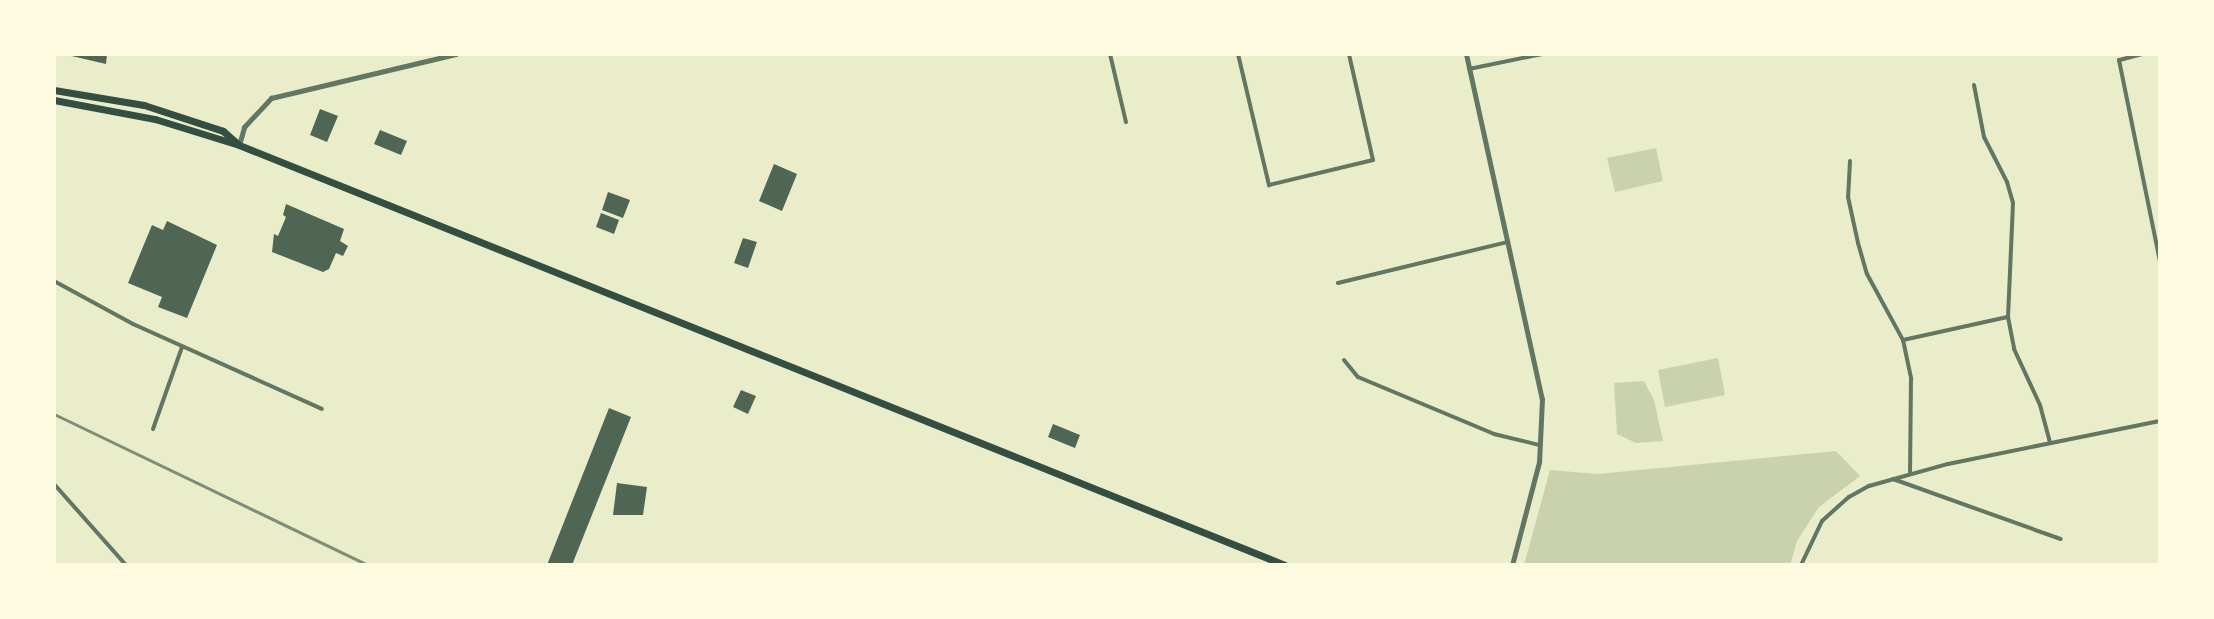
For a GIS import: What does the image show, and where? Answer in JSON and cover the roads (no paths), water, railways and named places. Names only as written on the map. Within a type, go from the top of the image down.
[{"type":"main road","points":[[54,90],[164,111],[223,131],[239,145]]},
{"type":"main road","points":[[54,100],[155,119],[239,145],[1285,565]]},
{"type":"street","points":[[239,145],[244,127],[271,98],[456,54]]},
{"type":"street","points":[[1110,54],[1126,122]]},
{"type":"street","points":[[1238,54],[1269,185],[1373,160],[1349,54]]},
{"type":"street","points":[[1466,54],[1542,399],[1541,446],[1512,565]]},
{"type":"street","points":[[1469,69],[1542,54]]},
{"type":"street","points":[[2142,54],[2119,60],[2160,261]]},
{"type":"street","points":[[1974,85],[1984,137],[2007,182],[2013,203],[2008,317],[2014,349],[2040,405],[2050,443]]},
{"type":"street","points":[[1850,161],[1848,197],[1867,274],[1903,340],[1911,379],[1910,473]]},
{"type":"street","points":[[1338,283],[1509,242]]},
{"type":"street","points":[[54,281],[182,347],[322,409]]},
{"type":"street","points":[[1903,340],[2008,317]]},
{"type":"street","points":[[153,429],[182,347]]},
{"type":"street","points":[[1344,360],[1358,377],[1494,434],[1541,446]]},
{"type":"street","points":[[1801,565],[1812,536],[1827,515],[1849,497],[1891,479],[2160,421]]},
{"type":"street","points":[[1891,479],[2061,539]]},
{"type":"street","points":[[54,484],[126,565]]},
{"type":"railway","points":[[54,414],[368,565]]}]
